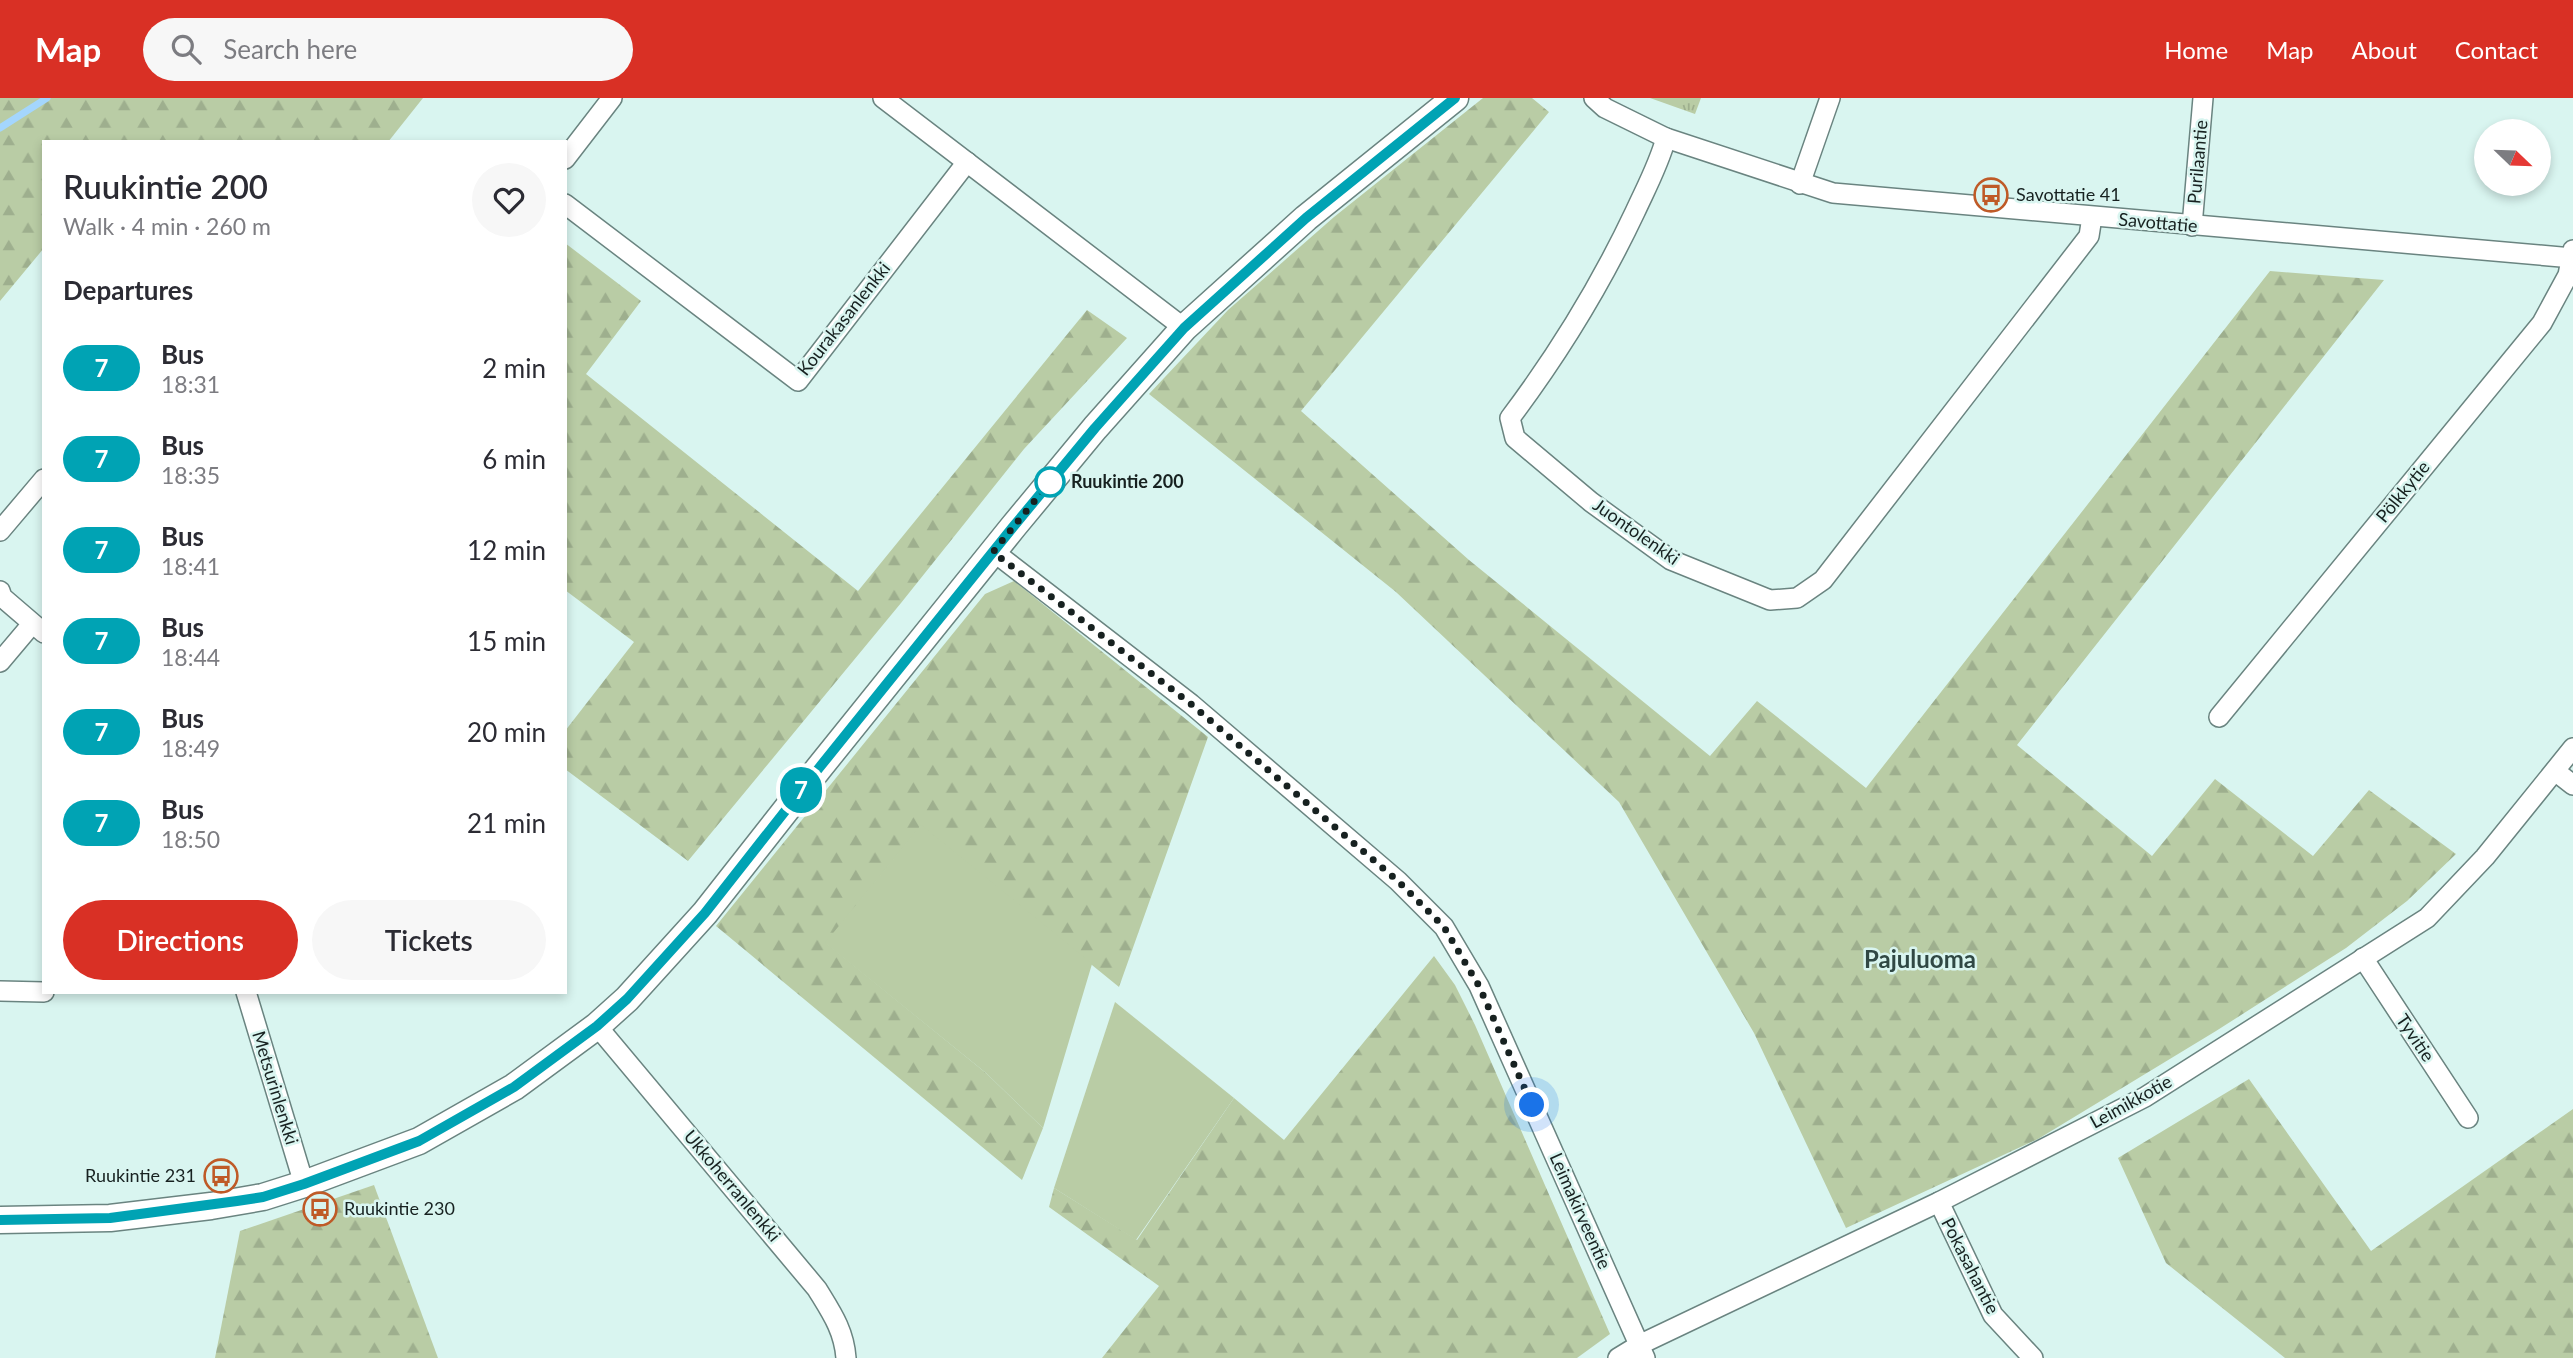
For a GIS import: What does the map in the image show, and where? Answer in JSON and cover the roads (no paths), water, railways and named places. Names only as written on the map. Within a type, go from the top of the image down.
[{"type":"street","points":[[567,156],[612,98]]},
{"type":"street","points":[[883,98],[1184,328]]},
{"type":"street","points":[[0,1220],[122,1216],[263,1197],[304,1184],[419,1141],[514,1087],[597,1026],[627,999],[705,913],[993,552],[1095,428],[1184,328],[1306,218],[1455,98]]},
{"type":"street","name":"Savottatie","points":[[1594,98],[1605,108],[1666,138],[1833,193],[2192,226],[2572,255]]},
{"type":"street","points":[[1800,184],[1830,98]]},
{"type":"street","name":"Purilaantie","points":[[2192,226],[2203,98]]},
{"type":"street","name":"Juontolenkki","points":[[1666,138],[1661,155],[1626,230],[1585,308],[1547,368],[1510,418],[1515,438],[1591,502],[1671,560],[1770,600],[1797,597],[1823,580],[2089,236],[2092,217]]},
{"type":"street","name":"Kourakasanlenkki","points":[[567,206],[797,381],[967,162]]},
{"type":"street","name":"Pölkkytie","points":[[2218,717],[2542,323],[2568,275],[2572,255]]},
{"type":"street","points":[[0,531],[42,481]]},
{"type":"street","name":"Leimakirveentie","points":[[993,552],[1191,704],[1398,881],[1444,927],[1479,986],[1643,1351]]},
{"type":"street","points":[[0,591],[2,597],[38,628],[0,662]]},
{"type":"street","name":"Leimikkotie","points":[[1618,1358],[1643,1351],[2146,1097],[2427,918],[2485,857],[2573,748]]},
{"type":"street","points":[[2555,771],[2573,785]]},
{"type":"street","name":"Tyvitie","points":[[2363,958],[2468,1118]]},
{"type":"street","points":[[0,991],[42,992]]},
{"type":"street","name":"Metsurinlenkki","points":[[247,994],[304,1184]]},
{"type":"street","name":"Ukkoherranlenkki","points":[[597,1026],[817,1289],[837,1321],[844,1340],[846,1358]]},
{"type":"street","name":"Pokasahantie","points":[[1939,1202],[1993,1315],[2034,1358]]},
{"type":"waterway","name":"Pajuluoma","points":[[0,128],[47,98]]},
{"type":"place","name":"Savottatie 41","points":[[1991,195]]},
{"type":"place","name":"Ruukintie 200","points":[[1050,482]]},
{"type":"place","name":"Ruukintie 231","points":[[221,1176]]},
{"type":"place","name":"Ruukintie 230","points":[[320,1209]]},
{"type":"district","name":"Pajuluoma","points":[[1920,960]]}]
